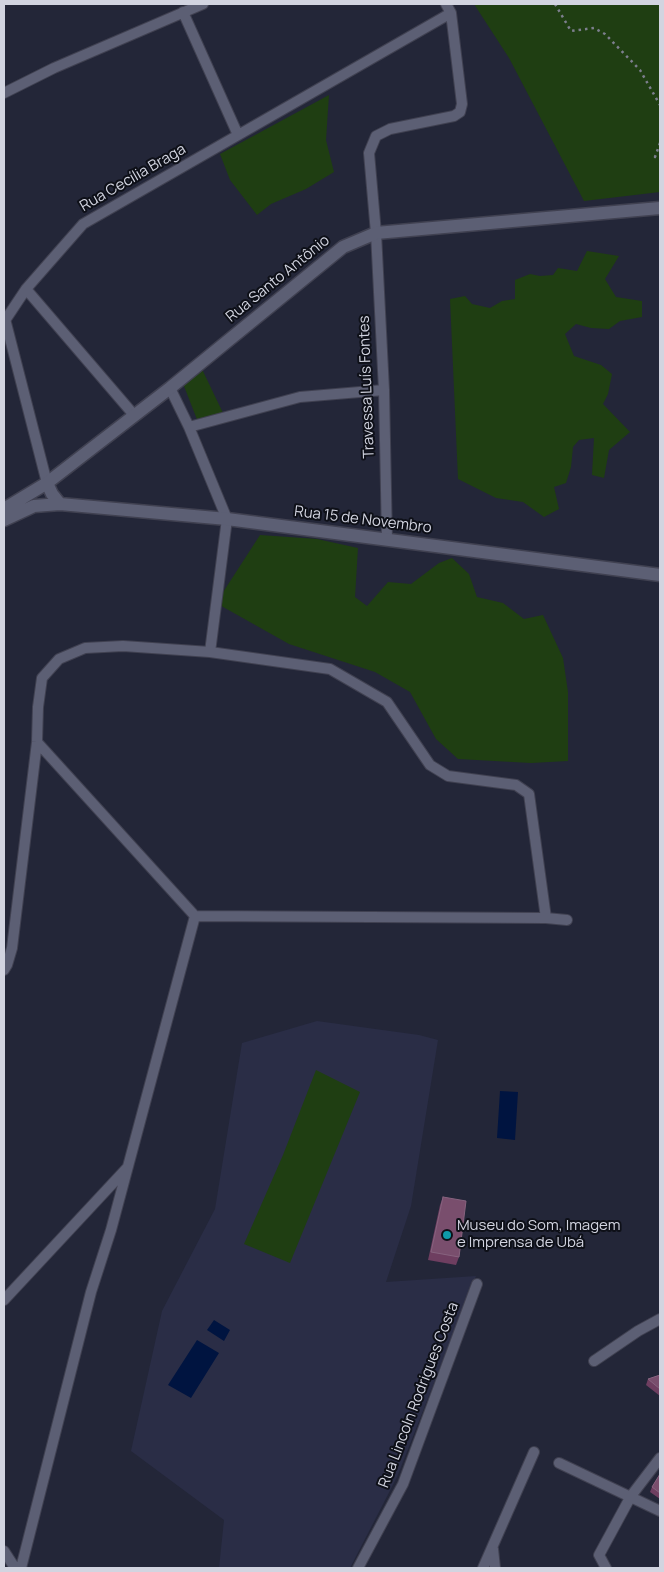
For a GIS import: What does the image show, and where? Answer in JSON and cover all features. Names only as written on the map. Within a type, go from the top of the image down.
[{"type":"street","points":[[4,93],[54,68],[203,4]]},
{"type":"street","points":[[446,4],[451,14]]},
{"type":"street","points":[[183,12],[238,135]]},
{"type":"street","name":"Rua Cecília Braga","points":[[47,483],[5,321],[26,289],[83,224],[451,14]]},
{"type":"street","name":"Travessa Luís Fontes","points":[[388,540],[384,390],[376,233],[369,153],[376,136],[390,128],[454,116],[460,112],[462,104],[451,14]]},
{"type":"street","name":"Rua Santo Antônio","points":[[4,509],[47,483],[170,388],[343,247],[376,233],[660,208]]},
{"type":"street","points":[[26,289],[134,415]]},
{"type":"street","points":[[170,388],[227,519],[210,652]]},
{"type":"street","points":[[189,428],[300,397],[384,390]]},
{"type":"street","points":[[47,483],[52,494],[60,504]]},
{"type":"street","name":"Rua 15 de Novembro","points":[[4,520],[34,506],[60,504],[227,519],[660,575]]},
{"type":"street","points":[[4,970],[12,948],[37,742],[38,707],[42,678],[59,659],[85,648],[123,646],[210,652],[330,669],[387,702],[430,765],[448,776],[516,785],[529,794],[546,918]]},
{"type":"street","points":[[37,742],[195,916],[546,918],[567,920]]},
{"type":"street","points":[[21,1568],[91,1292],[111,1230],[195,916]]},
{"type":"street","points":[[4,1300],[128,1167]]},
{"type":"street","name":"Rua Lincoln Rodrigues Costa","points":[[358,1568],[403,1484],[477,1284]]},
{"type":"street","points":[[594,1361],[638,1331],[660,1319]]},
{"type":"street","points":[[483,1568],[534,1452]]},
{"type":"street","points":[[606,1568],[599,1554],[631,1496],[660,1458]]},
{"type":"street","points":[[559,1463],[660,1511]]},
{"type":"street","points":[[493,1548],[496,1568]]},
{"type":"street","points":[[4,1551],[15,1568]]},
{"type":"path","points":[[555,4],[571,31],[594,28],[605,34],[640,70],[660,105]]},
{"type":"path","points":[[660,143],[655,157],[660,155]]},
{"type":"shaded area","points":[[317,1021],[419,1035],[438,1040],[411,1206],[386,1282],[476,1276],[397,1477],[350,1568],[219,1568],[224,1520],[131,1451],[162,1311],[215,1209],[242,1043]]},
{"type":"green space","points":[[474,4],[660,4],[660,192],[584,201],[509,58]]},
{"type":"green space","points":[[329,95],[326,140],[334,172],[306,189],[271,204],[257,215],[230,180],[220,154]]},
{"type":"green space","points":[[587,251],[619,256],[605,279],[616,297],[642,301],[642,317],[620,321],[609,329],[591,328],[576,324],[565,334],[574,356],[601,365],[612,374],[608,394],[603,404],[630,432],[609,450],[604,478],[592,475],[594,438],[579,440],[573,447],[571,467],[566,483],[554,487],[559,509],[544,517],[523,502],[496,498],[458,479],[450,299],[465,296],[472,304],[490,308],[502,301],[515,299],[515,280],[530,274],[540,276],[553,275],[558,268],[577,271]]},
{"type":"green space","points":[[201,367],[223,413],[198,422],[182,381]]},
{"type":"green space","points":[[260,535],[317,539],[358,548],[355,597],[367,606],[388,582],[411,584],[439,563],[452,558],[469,574],[477,597],[503,603],[524,619],[543,615],[563,658],[568,692],[568,761],[531,763],[458,759],[436,739],[410,692],[375,672],[289,644],[216,603]]},
{"type":"green space","points":[[316,1070],[360,1092],[290,1263],[244,1244],[283,1155]]},
{"type":"water","points":[[500,1091],[518,1092],[515,1140],[497,1138]]},
{"type":"water","points":[[214,1320],[230,1330],[224,1341],[207,1330]]},
{"type":"water","points":[[197,1340],[219,1353],[191,1398],[168,1385]]},
{"type":"building","name":"Museu do Som, Imagem e Imprensa de Ubá","points":[[443,1197],[466,1201],[459,1257],[431,1252]]},
{"type":"building","points":[[660,1375],[660,1389],[648,1379]]},
{"type":"building","points":[[660,1474],[660,1493],[652,1487]]},
{"type":"place","name":"Museu do Som, Imagem e Imprensa de Ubá","points":[[447,1235]]}]
